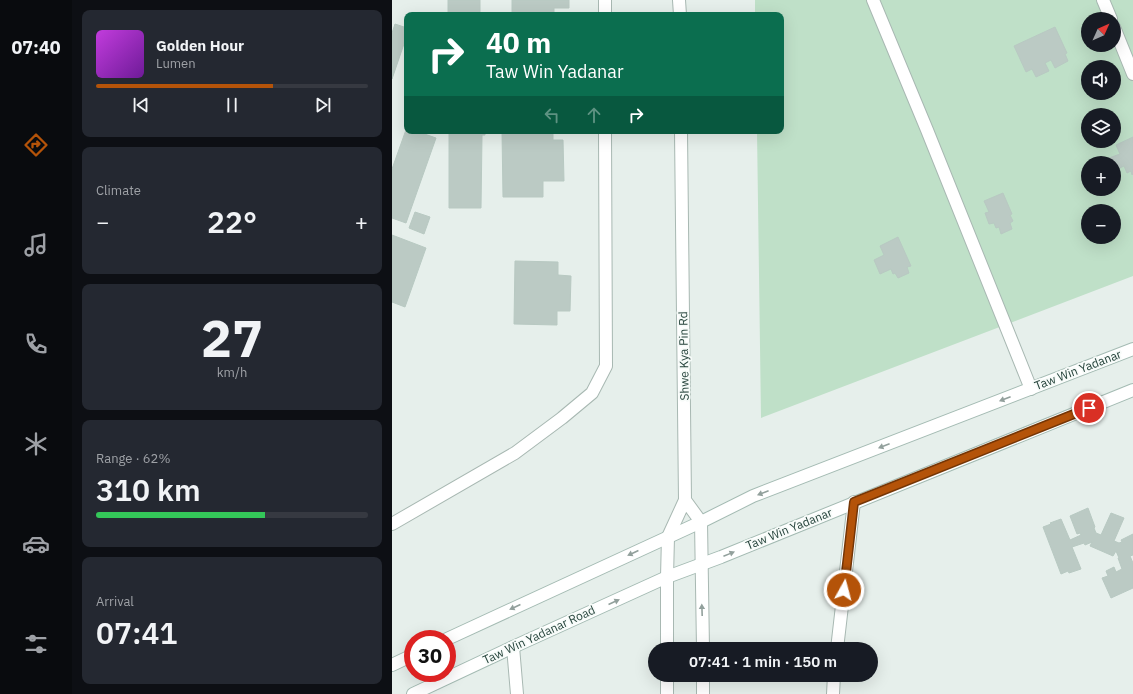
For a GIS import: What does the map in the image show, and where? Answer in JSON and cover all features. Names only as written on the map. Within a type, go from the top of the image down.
[{"type":"street","points":[[605,0],[605,12]]},
{"type":"street","points":[[679,0],[680,12]]},
{"type":"street","points":[[873,0],[928,130],[1031,389]]},
{"type":"street","points":[[1103,0],[1108,12]]},
{"type":"street","points":[[1121,44],[1133,74]]},
{"type":"street","points":[[392,524],[515,453],[562,418],[592,393],[606,366],[605,134]]},
{"type":"street","name":"Shwe Kya Pin Rd","points":[[667,642],[668,537],[685,500],[681,134]]},
{"type":"street","name":"Taw Win Yadanar","points":[[668,537],[753,496],[1133,349]]},
{"type":"street","name":"Taw Win Yadanar","points":[[667,578],[1133,390]]},
{"type":"street","points":[[685,500],[701,522],[703,642]]},
{"type":"street","points":[[838,642],[854,502]]},
{"type":"street","points":[[456,635],[668,537]]},
{"type":"street","name":"Taw Win Yadanar Road","points":[[413,694],[513,647],[667,578]]},
{"type":"street","points":[[513,647],[517,694]]},
{"type":"street","points":[[392,665],[404,659]]},
{"type":"street","points":[[667,682],[667,694]]},
{"type":"street","points":[[703,682],[703,694]]},
{"type":"street","points":[[833,694],[834,682]]},
{"type":"green space","points":[[755,0],[1133,0],[1133,276],[761,418],[757,134],[784,134],[784,12],[755,12]]},
{"type":"building","points":[[448,0],[480,0],[480,12],[448,12]]},
{"type":"building","points":[[512,0],[569,0],[569,8],[554,8],[554,12],[512,12]]},
{"type":"building","points":[[395,24],[404,27],[404,44],[392,79],[392,33]]},
{"type":"building","points":[[1055,27],[1067,53],[1065,54],[1068,61],[1055,68],[1051,60],[1045,63],[1049,71],[1036,77],[1032,69],[1026,72],[1014,46]]},
{"type":"building","points":[[404,134],[425,134],[436,138],[406,223],[392,218],[392,169]]},
{"type":"building","points":[[449,134],[485,134],[482,135],[481,208],[449,208]]},
{"type":"building","points":[[502,134],[553,134],[553,140],[563,140],[564,181],[543,181],[543,197],[503,197]]},
{"type":"building","points":[[1133,137],[1132,175],[1131,171],[1127,173],[1124,166],[1121,167],[1121,156],[1114,156],[1120,154],[1117,148],[1121,148],[1121,143]]},
{"type":"building","points":[[1003,193],[1012,214],[1010,215],[1013,221],[1010,223],[1012,229],[1001,234],[999,227],[996,228],[994,223],[989,224],[985,213],[989,212],[984,201]]},
{"type":"building","points":[[415,212],[430,217],[424,234],[409,228]]},
{"type":"building","points":[[392,235],[426,248],[405,307],[392,302]]},
{"type":"building","points":[[898,237],[911,266],[907,267],[909,273],[898,278],[895,273],[893,274],[891,269],[880,274],[874,260],[884,255],[880,246]]},
{"type":"building","points":[[515,261],[558,262],[558,275],[571,276],[570,311],[557,311],[557,325],[514,324]]},
{"type":"building","points":[[1088,508],[1096,533],[1101,535],[1111,513],[1124,518],[1114,541],[1119,543],[1122,542],[1121,540],[1133,534],[1133,555],[1130,556],[1133,563],[1133,588],[1111,598],[1102,578],[1108,576],[1106,571],[1114,567],[1116,572],[1122,569],[1116,551],[1113,556],[1090,546],[1092,542],[1085,545],[1084,543],[1072,547],[1081,569],[1069,573],[1068,571],[1061,574],[1043,527],[1061,519],[1070,540],[1081,535],[1080,533],[1077,534],[1070,516]]},
{"type":"route","points":[[844,590],[854,502],[1089,408]]}]
